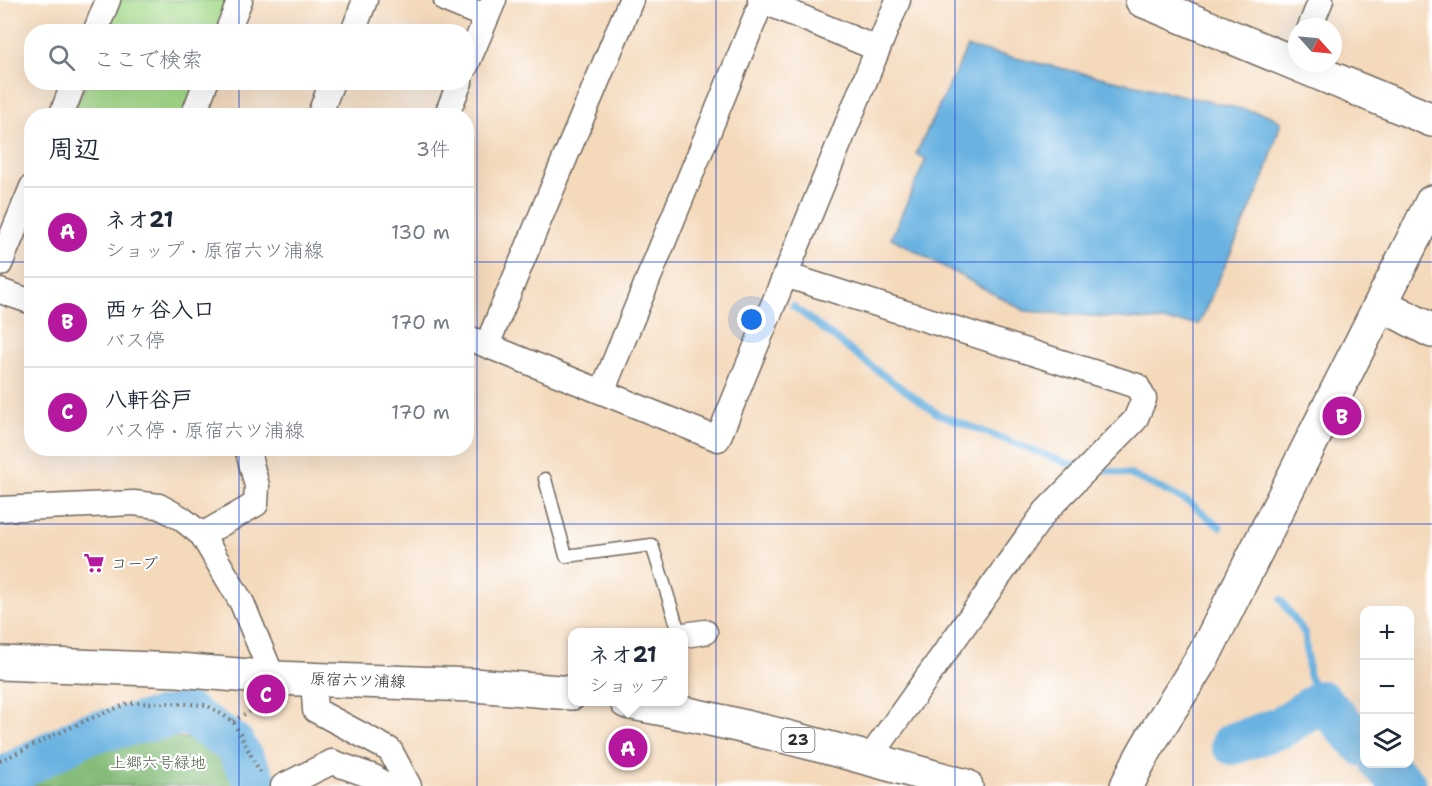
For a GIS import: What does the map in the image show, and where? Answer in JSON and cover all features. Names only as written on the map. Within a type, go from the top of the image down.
[{"type":"street","points":[[98,24],[108,0]]},
{"type":"street","points":[[230,24],[240,0]]},
{"type":"street","points":[[356,24],[365,0]]},
{"type":"street","points":[[447,0],[490,8],[474,47]]},
{"type":"street","points":[[631,0],[477,341],[718,439],[898,0]]},
{"type":"street","points":[[1142,0],[1288,57]]},
{"type":"street","points":[[1314,18],[1321,0]]},
{"type":"street","points":[[602,392],[761,1],[878,49]]},
{"type":"street","points":[[1323,72],[1432,120]]},
{"type":"street","points":[[64,108],[71,90]]},
{"type":"street","points":[[196,108],[203,90]]},
{"type":"street","points":[[322,108],[329,90]]},
{"type":"street","points":[[449,108],[457,90]]},
{"type":"street","points":[[1127,786],[1150,739],[1180,696],[1205,653],[1432,202]]},
{"type":"street","points":[[0,264],[24,206]]},
{"type":"street","points":[[785,274],[1137,386],[1144,399],[1135,420],[1045,512],[869,759]]},
{"type":"street","points":[[0,291],[24,299]]},
{"type":"street","points":[[1381,304],[1432,331]]},
{"type":"street","points":[[202,535],[256,504],[257,486],[249,456]]},
{"type":"street","points":[[0,509],[134,503],[159,506],[181,518],[202,535],[242,603],[271,689]]},
{"type":"street","points":[[0,654],[0,663]]},
{"type":"street","name":"原宿六ツ浦線","points":[[0,663],[178,670],[271,689],[313,678],[473,685],[568,693]]},
{"type":"street","points":[[313,678],[315,710],[390,750],[409,786]]},
{"type":"street","name":"23","points":[[650,706],[869,759],[966,786]]},
{"type":"street","points":[[273,781],[332,762],[374,777],[386,786]]},
{"type":"lane","points":[[545,478],[566,556],[652,545],[677,628]]},
{"type":"path","points":[[233,722],[271,689]]},
{"type":"path","points":[[0,761],[129,703],[206,705],[233,722],[273,781]]},
{"type":"green space","points":[[119,0],[234,0],[224,24],[109,24]]},
{"type":"green space","points":[[83,90],[196,90],[188,108],[75,108]]},
{"type":"green space","name":"上郷六号緑地","points":[[163,735],[207,742],[238,786],[21,786],[109,746]]},
{"type":"water","points":[[967,47],[1269,115],[1281,122],[1264,178],[1199,324],[1025,311],[891,238],[926,159],[916,154]]},
{"type":"waterway","points":[[793,306],[938,414],[1066,463],[1081,466]]},
{"type":"waterway","points":[[1095,468],[1131,475],[1189,502],[1220,527]]},
{"type":"waterway","points":[[1281,600],[1305,634],[1309,676],[1321,701]]},
{"type":"waterway","points":[[1232,744],[1282,727],[1321,701],[1360,742]]},
{"type":"waterway","points":[[0,779],[86,734],[187,713],[234,744],[258,786]]},
{"type":"waterway","points":[[1386,768],[1406,786]]},
{"type":"place","name":"西ヶ谷入口","points":[[1342,416]]},
{"type":"place","name":"コープ","points":[[94,563]]},
{"type":"place","name":"八軒谷戸","points":[[266,694]]},
{"type":"place","name":"ネオ21","points":[[628,748]]}]
